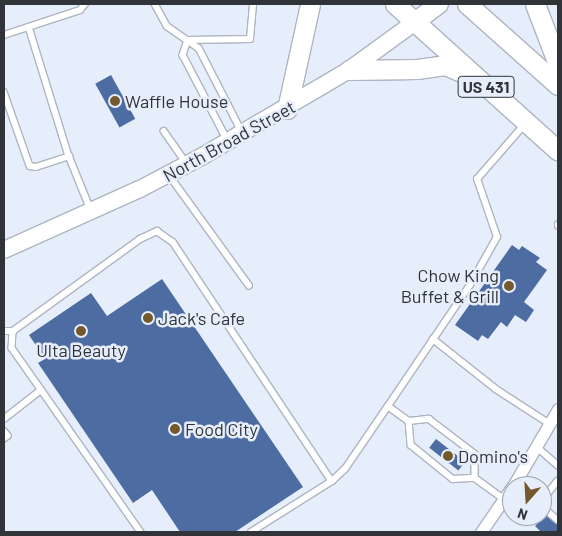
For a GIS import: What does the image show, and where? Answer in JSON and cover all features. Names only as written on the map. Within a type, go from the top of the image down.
[{"type":"highway","points":[[287,109],[310,4]]},
{"type":"highway","name":"US 431","points":[[395,4],[558,151]]},
{"type":"highway","name":"US 431","points":[[467,4],[558,85]]},
{"type":"highway","points":[[535,4],[558,64]]},
{"type":"highway","points":[[349,70],[418,69],[445,65],[476,78]]},
{"type":"main road","name":"North Broad Street","points":[[4,250],[92,212],[229,142],[287,109],[349,70],[438,4]]},
{"type":"street","points":[[519,476],[558,409]]},
{"type":"street","points":[[481,532],[502,502]]},
{"type":"lane","points":[[4,35],[80,10],[85,4]]},
{"type":"lane","points":[[155,4],[167,26],[198,48],[243,134]]},
{"type":"lane","points":[[188,40],[250,40],[253,4]]},
{"type":"lane","points":[[29,27],[69,156],[92,212]]},
{"type":"lane","points":[[188,40],[183,56],[229,142]]},
{"type":"lane","points":[[4,92],[30,166],[36,167],[69,156]]},
{"type":"lane","points":[[251,532],[332,482],[345,469],[388,406],[433,339],[497,237],[477,178],[526,123]]},
{"type":"lane","points":[[164,131],[187,165]]},
{"type":"lane","points":[[168,174],[249,285]]},
{"type":"lane","points":[[4,331],[14,331],[140,238],[156,231],[173,242],[332,482]]},
{"type":"lane","points":[[14,331],[12,348],[141,532]]},
{"type":"lane","points":[[433,339],[496,389],[550,424]]},
{"type":"lane","points":[[4,419],[41,390]]},
{"type":"lane","points":[[388,406],[409,421],[429,418],[475,454],[475,478]]},
{"type":"lane","points":[[409,421],[411,445],[453,478],[475,478],[502,498]]},
{"type":"lane","points":[[4,431],[8,436],[4,439]]},
{"type":"lane","points":[[537,447],[558,465]]},
{"type":"lane","points":[[558,481],[548,494],[544,508],[558,520]]},
{"type":"building","name":"Waffle House","points":[[111,75],[135,119],[119,127],[95,84]]},
{"type":"building","name":"Chow King Buffet & Grill","points":[[512,245],[519,250],[522,246],[540,258],[536,262],[547,270],[524,302],[534,310],[526,322],[515,315],[507,327],[501,322],[488,339],[482,335],[478,341],[455,325]]},
{"type":"building","points":[[162,279],[303,487],[235,532],[180,532],[152,490],[133,503],[38,363],[45,359],[29,335],[91,293],[107,316]]},
{"type":"building","points":[[436,439],[465,462],[458,470],[429,448]]},
{"type":"building","points":[[552,520],[558,525],[558,532],[541,532],[535,526],[552,526]]},
{"type":"place","name":"Waffle House","points":[[115,101]]},
{"type":"place","name":"Chow King Buffet & Grill","points":[[509,286]]},
{"type":"place","name":"Jack's Cafe","points":[[148,318]]},
{"type":"place","name":"Ulta Beauty","points":[[81,331]]},
{"type":"place","name":"Food City","points":[[175,429]]},
{"type":"place","name":"Domino's","points":[[448,456]]}]
